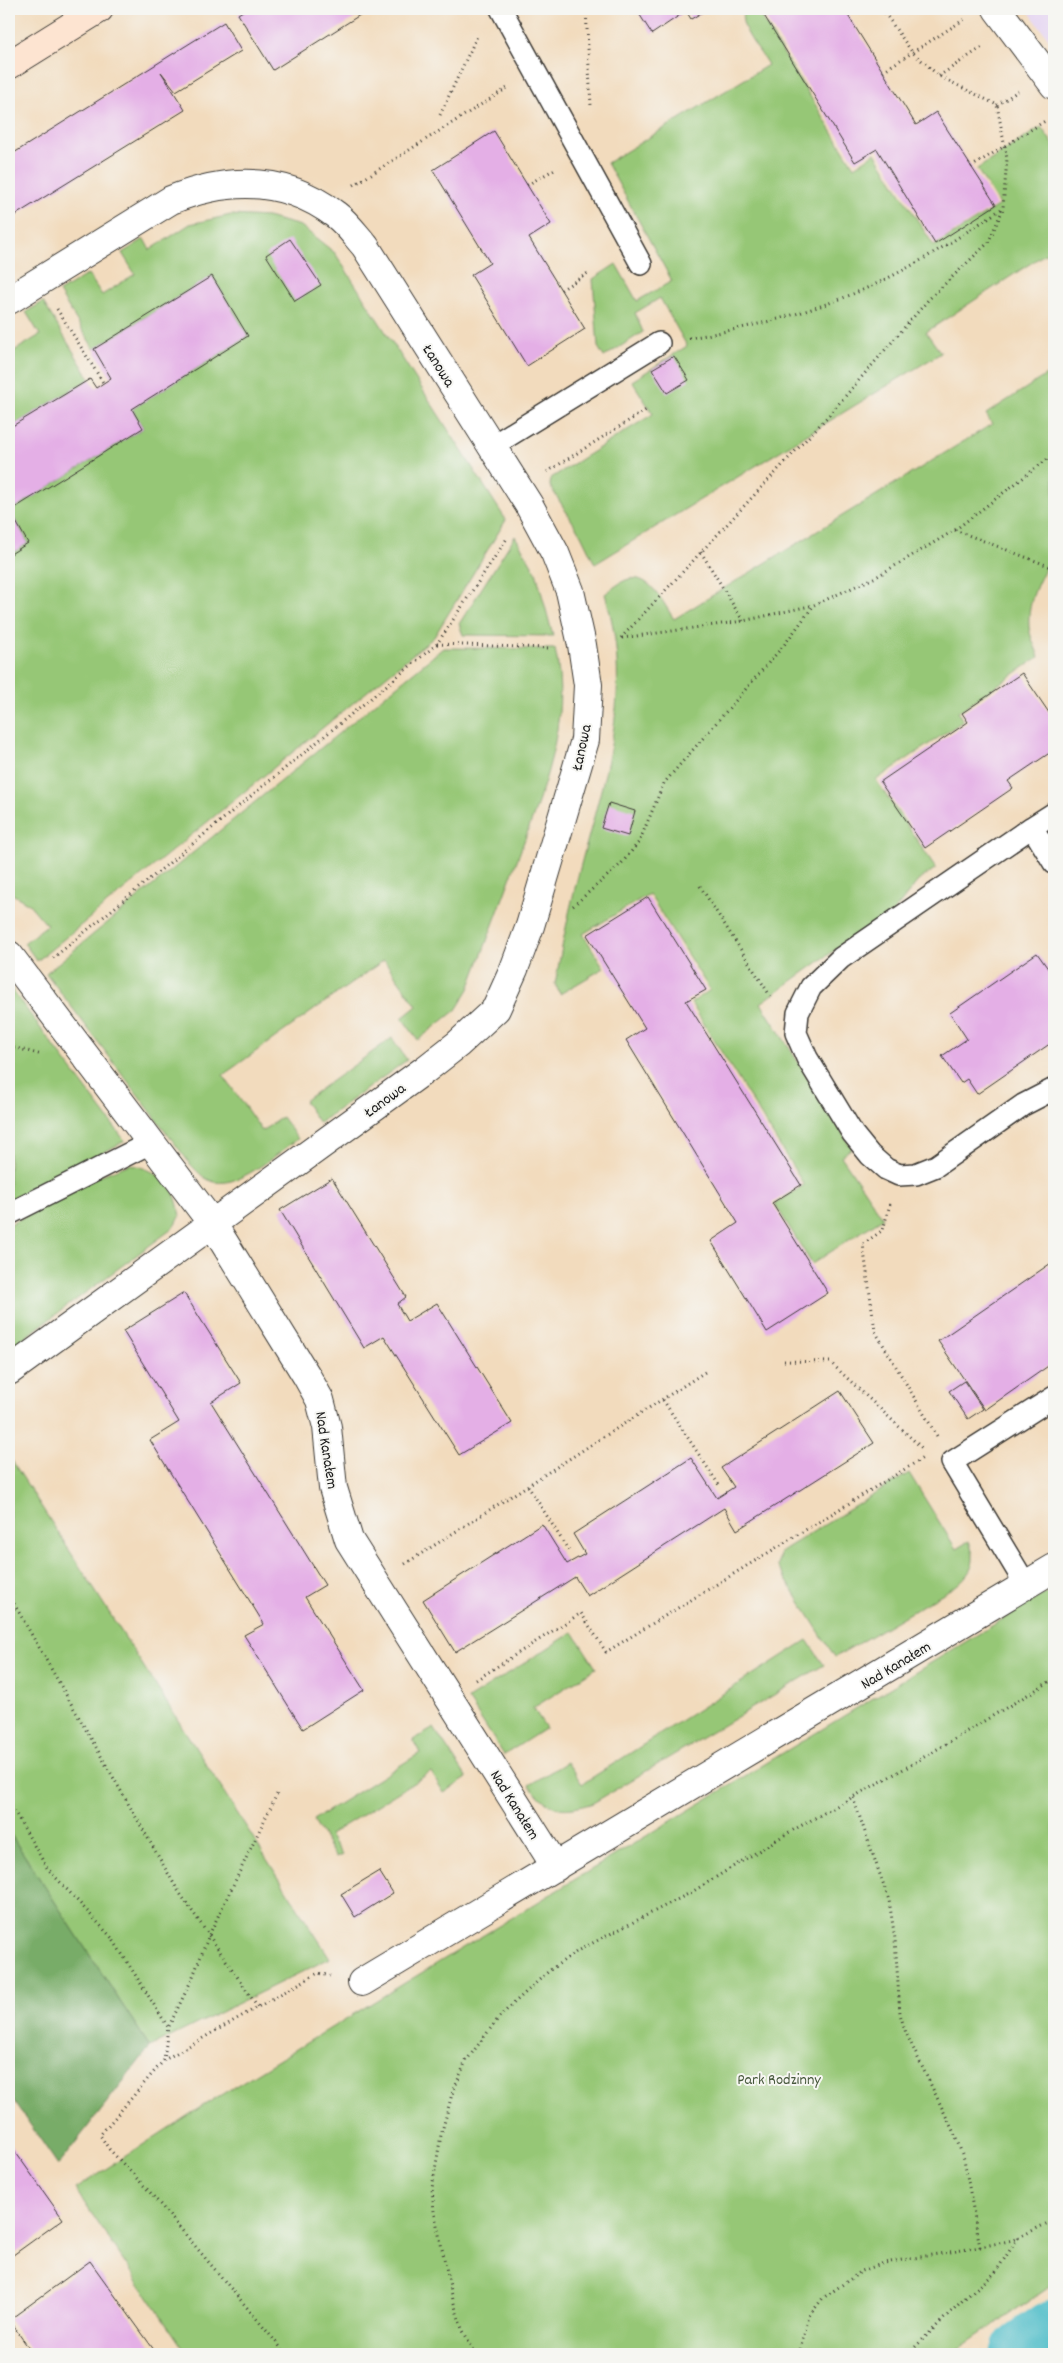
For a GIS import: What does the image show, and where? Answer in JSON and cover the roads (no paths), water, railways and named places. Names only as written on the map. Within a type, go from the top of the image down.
[{"type":"main road","points":[[9,65],[99,9]]},
{"type":"street","points":[[997,9],[1054,85]]},
{"type":"street","name":"Łanowa","points":[[9,300],[171,200],[198,189],[236,183],[277,186],[309,198],[337,215],[365,246],[529,505],[555,553],[570,591],[582,645],[588,685],[584,740],[530,926],[496,1009],[432,1064],[212,1223]]},
{"type":"street","points":[[9,955],[27,976],[212,1223],[9,1371]]},
{"type":"street","name":"Nad Kanałem","points":[[212,1223],[320,1400],[327,1427],[333,1488],[339,1514],[349,1540],[556,1867]]},
{"type":"street","name":"Nad Kanałem","points":[[362,1982],[1054,1568]]},
{"type":"lane","points":[[501,9],[641,264]]},
{"type":"lane","points":[[492,446],[659,343]]},
{"type":"lane","points":[[1054,813],[1032,826],[841,958],[811,987],[798,1013],[796,1033],[807,1058],[853,1134],[870,1155],[886,1169],[899,1175],[916,1174],[936,1166],[1023,1105],[1054,1088]]},
{"type":"lane","points":[[1032,826],[1054,863]]},
{"type":"lane","points":[[9,1214],[152,1142]]},
{"type":"lane","points":[[1026,1585],[952,1462],[1054,1397]]},
{"type":"waterway","points":[[1025,2354],[1054,2334]]},
{"type":"park label","name":"Park Rodzinny","points":[[779,2078]]}]
